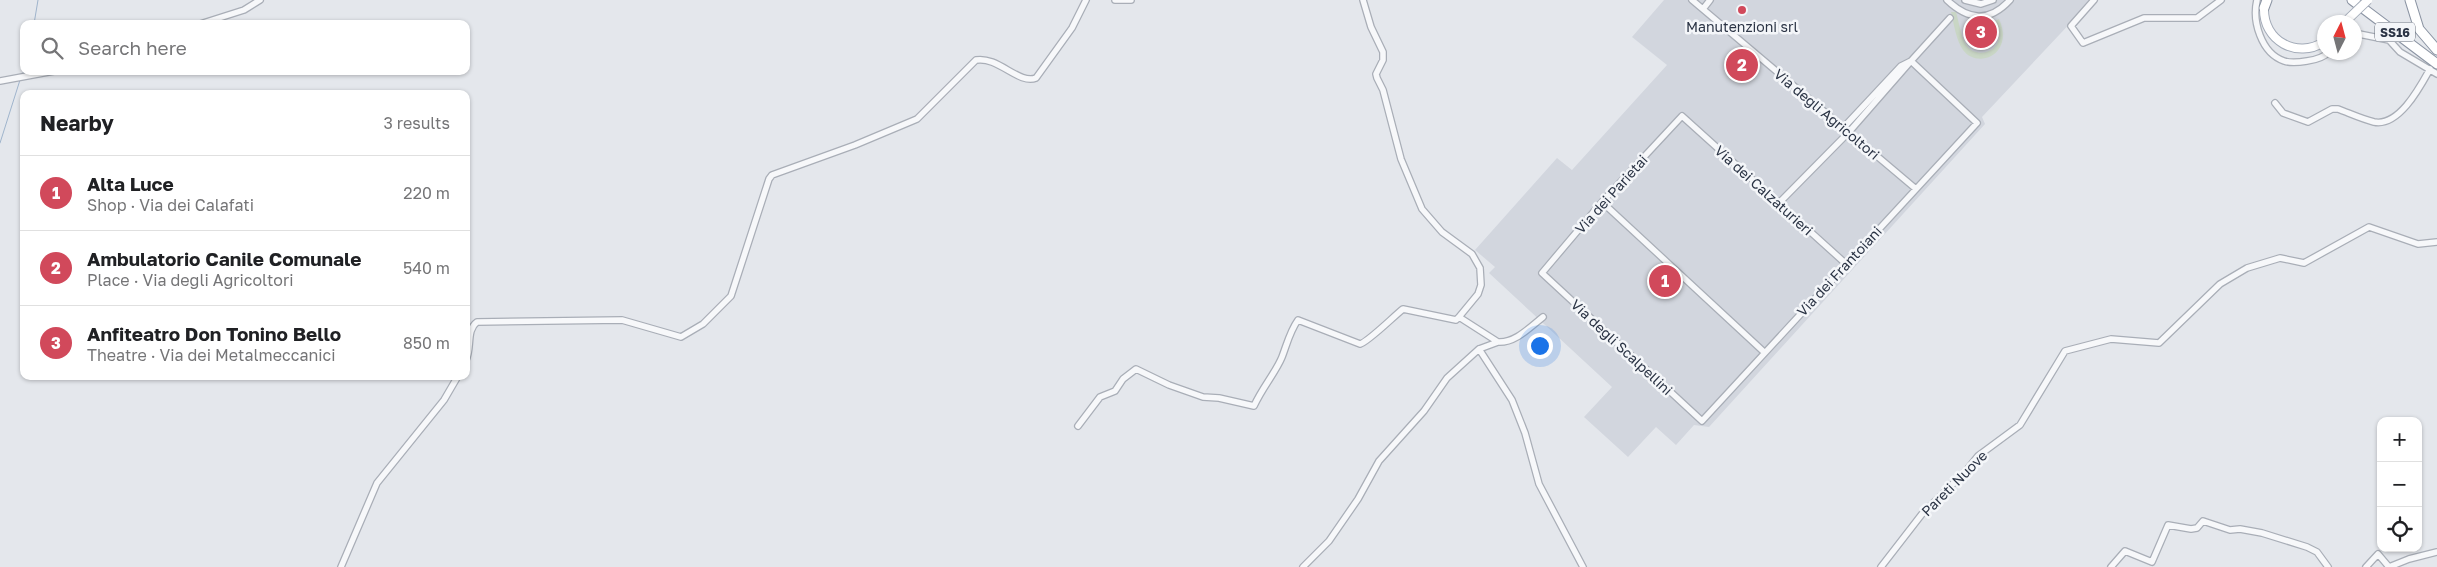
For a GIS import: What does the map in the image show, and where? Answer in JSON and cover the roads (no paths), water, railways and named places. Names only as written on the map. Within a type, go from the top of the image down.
[{"type":"highway","name":"SS16","points":[[2410,0],[2418,28],[2437,50]]},
{"type":"highway","name":"SS16","points":[[2356,1],[2437,57]]},
{"type":"highway","name":"SS16","points":[[2356,1],[2434,66]]},
{"type":"main road","points":[[2352,15],[2368,0]]},
{"type":"main road","points":[[2265,3],[2264,18],[2269,30],[2282,44],[2304,49],[2317,44]]},
{"type":"street","points":[[213,20],[244,10],[260,0]]},
{"type":"street","points":[[470,353],[470,332],[473,325],[477,322],[622,320],[681,337],[689,335],[711,317],[731,296],[769,179],[772,175],[855,145],[917,119],[976,60],[990,60],[1027,79],[1036,78],[1072,28],[1086,0]]},
{"type":"street","points":[[1115,0],[1132,0]]},
{"type":"street","points":[[1078,426],[1100,397],[1115,391],[1123,379],[1136,369],[1170,385],[1203,397],[1219,398],[1254,406],[1262,388],[1282,358],[1285,345],[1298,320],[1360,344],[1365,343],[1385,322],[1403,309],[1456,320],[1478,294],[1481,285],[1480,268],[1472,254],[1442,232],[1422,209],[1400,158],[1383,90],[1376,74],[1383,60],[1383,52],[1371,27],[1363,0]]},
{"type":"street","name":"Via degli Agricoltori","points":[[1692,0],[1916,189]]},
{"type":"street","points":[[1703,9],[1710,0]]},
{"type":"street","points":[[1947,0],[1953,6],[1971,15],[1983,16],[1999,11],[2010,0]]},
{"type":"street","points":[[1965,0],[1982,4],[1993,0]]},
{"type":"street","points":[[2094,0],[2071,26],[2083,44],[2144,18],[2196,18],[2221,0]]},
{"type":"street","points":[[2256,0],[2256,25],[2259,35],[2273,53],[2284,61],[2300,62],[2317,58]]},
{"type":"street","points":[[1779,203],[1847,130],[1901,66],[1911,61],[1950,18]]},
{"type":"street","points":[[2362,35],[2389,40],[2400,52],[2434,66],[2437,74]]},
{"type":"street","name":"Via dei Frantoiani","points":[[1702,420],[1845,263],[1977,123],[1911,61]]},
{"type":"street","points":[[2275,103],[2283,114],[2308,122],[2332,109],[2338,108],[2375,122],[2384,122],[2393,119],[2413,98],[2434,66]]},
{"type":"street","points":[[0,81],[32,75]]},
{"type":"street","name":"Via dei Parietai","points":[[1542,272],[1602,202],[1682,116]]},
{"type":"street","name":"Via dei Calzaturieri","points":[[1682,116],[1845,263]]},
{"type":"street","points":[[1602,202],[1764,352]]},
{"type":"street","name":"Pareti Nuove","points":[[1881,567],[1922,514],[1966,471],[1978,456],[2020,425],[2065,351],[2111,339],[2160,343],[2220,284],[2247,268],[2280,258],[2304,264],[2369,227],[2418,244],[2437,242]]},
{"type":"street","name":"Via degli Scalpellini","points":[[1542,272],[1702,420]]},
{"type":"street","points":[[1460,317],[1498,342]]},
{"type":"street","points":[[1303,567],[1329,540],[1358,499],[1379,461],[1418,418],[1447,378],[1478,349],[1514,339],[1543,318]]},
{"type":"street","points":[[1478,349],[1512,400],[1525,433],[1540,484],[1583,567]]},
{"type":"street","points":[[341,567],[377,483],[444,400],[456,380]]},
{"type":"street","points":[[2111,567],[2125,551],[2152,562],[2168,525],[2191,530],[2198,528],[2203,521],[2230,530],[2240,528],[2262,533],[2307,547],[2317,552],[2328,567]]},
{"type":"street","points":[[2366,567],[2378,554],[2389,567],[2437,552]]},
{"type":"waterway","points":[[35,20],[38,0]]},
{"type":"waterway","points":[[0,143],[20,80]]},
{"type":"place","name":"Manutenzioni srl","points":[[1742,10]]},
{"type":"place","name":"Anfiteatro Don Tonino Bello","points":[[1981,32]]},
{"type":"place","name":"Ambulatorio Canile Comunale","points":[[1742,65]]},
{"type":"place","name":"Alta Luce","points":[[1665,281]]}]
